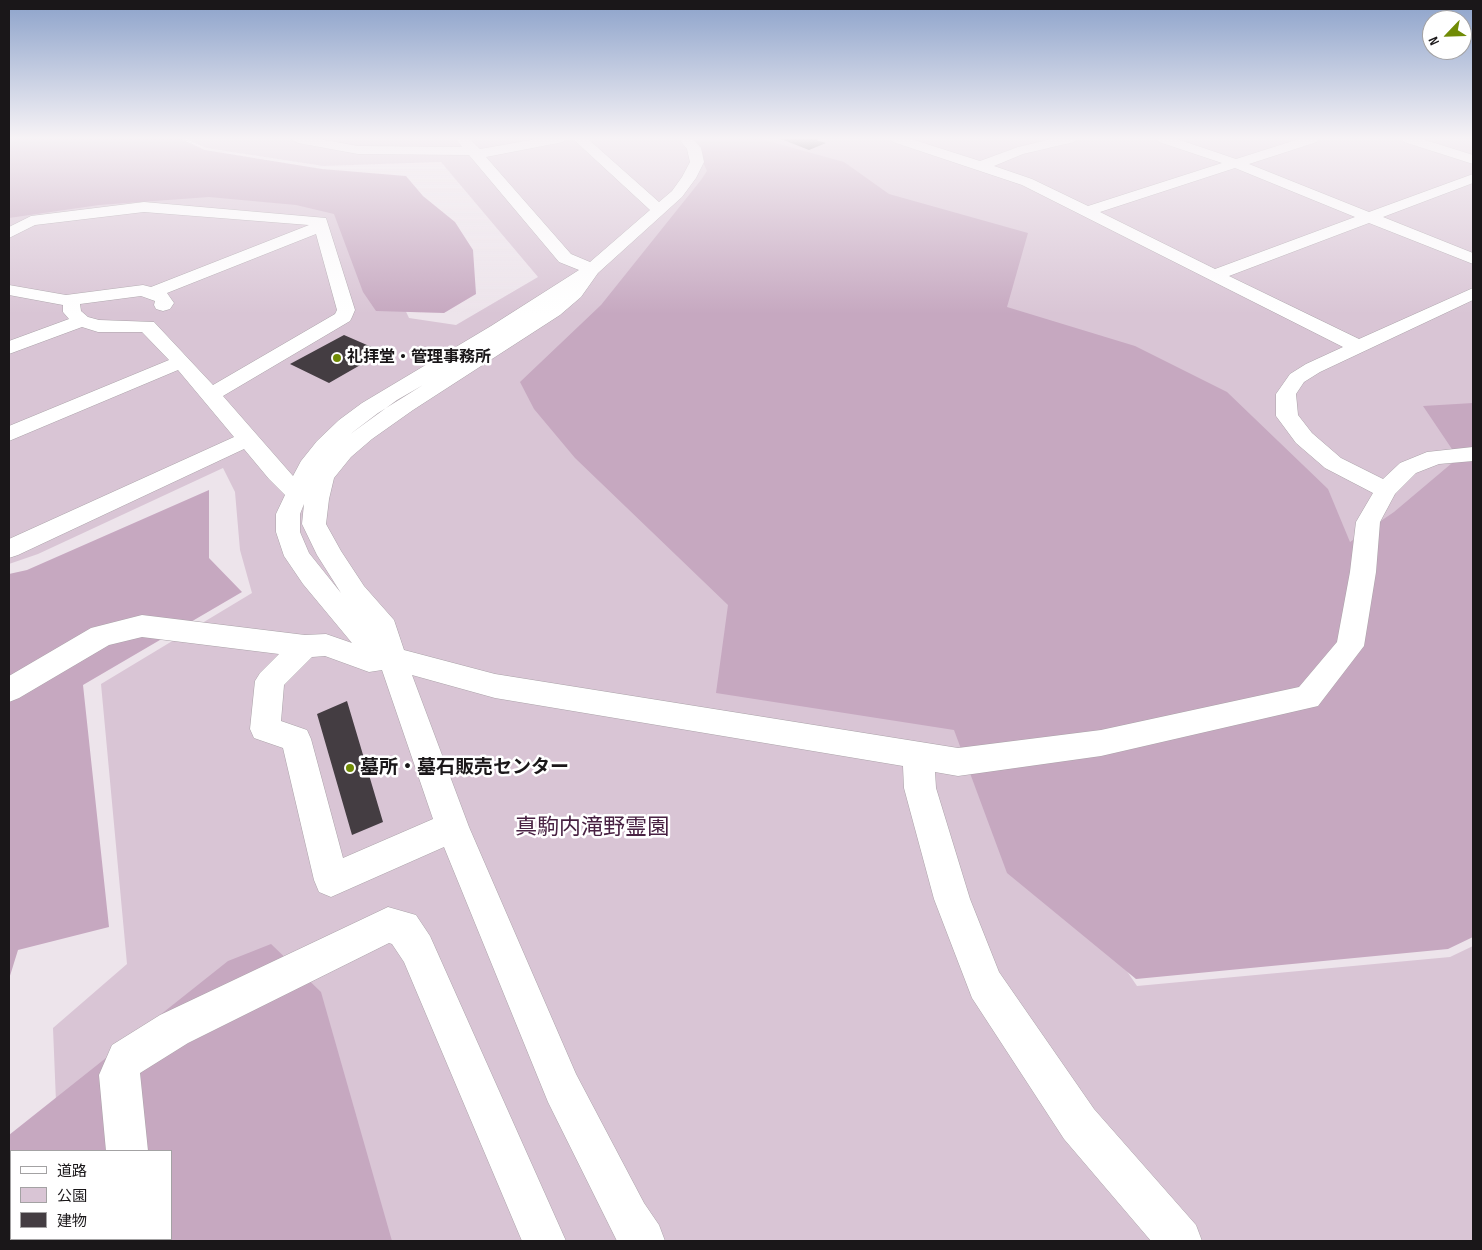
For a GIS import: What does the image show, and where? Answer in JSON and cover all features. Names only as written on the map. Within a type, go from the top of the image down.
[{"type":"street","points":[[514,197],[565,258],[592,269]]},
{"type":"street","points":[[645,197],[658,209]]},
{"type":"street","points":[[672,197],[592,269],[347,425],[325,446],[309,466],[288,514],[288,532],[297,556],[365,639],[392,658],[495,686],[918,757],[958,762],[1101,743],[1308,697],[1350,646],[1363,572],[1368,522],[1386,490],[1408,468],[1435,457],[1473,454]]},
{"type":"street","points":[[1058,197],[1359,347]]},
{"type":"street","points":[[1088,212],[1132,197]]},
{"type":"street","points":[[1319,197],[1473,259]]},
{"type":"street","points":[[1216,275],[1423,197]]},
{"type":"street","points":[[9,223],[144,207],[320,220],[346,310],[343,317],[210,395]]},
{"type":"street","points":[[9,233],[31,221]]},
{"type":"street","points":[[153,292],[322,226]]},
{"type":"street","points":[[592,269],[575,293],[553,311],[405,405],[364,434],[338,458],[323,477],[314,524],[330,555],[355,593],[384,627],[392,658],[452,827],[562,1088],[628,1219],[643,1241]]},
{"type":"street","points":[[9,290],[67,300],[127,291],[144,290],[153,292],[162,297],[165,303],[147,326]]},
{"type":"street","points":[[1386,490],[1333,462],[1304,438],[1287,416],[1286,394],[1297,378],[1473,293]]},
{"type":"street","points":[[67,300],[72,305],[72,312],[81,321],[98,326],[147,326],[296,492]]},
{"type":"street","points":[[9,348],[81,321]]},
{"type":"street","points":[[9,434],[181,362]]},
{"type":"street","points":[[9,549],[248,439]]},
{"type":"street","points":[[296,492],[320,489]]},
{"type":"street","points":[[9,690],[102,636],[142,626],[305,646],[326,645],[369,660],[392,658]]},
{"type":"street","points":[[305,646],[270,681],[265,729],[296,739],[331,880],[452,827]]},
{"type":"street","points":[[918,757],[920,788],[952,900],[985,985],[1079,1124],[1180,1241]]},
{"type":"street","points":[[127,1150],[119,1074],[126,1059],[174,1029],[388,925],[403,928],[417,949],[544,1241]]},
{"type":"green space","name":"真駒内滝野霊園","points":[[117,197],[258,197],[346,209],[390,278],[409,318],[456,325],[538,277],[471,197],[1473,197],[1473,465],[1003,789],[1137,986],[1450,957],[1473,946],[1473,1241],[62,1241],[172,1240],[172,1150],[58,1150],[53,1028],[127,964],[101,684],[252,593],[240,550],[235,492],[223,468],[38,554],[9,564],[9,203]]},
{"type":"shaded area","points":[[9,197],[204,197],[99,205],[9,218]]},
{"type":"shaded area","points":[[213,197],[425,197],[455,222],[473,250],[476,294],[444,313],[376,311],[363,292],[334,214],[296,205]]},
{"type":"shaded area","points":[[687,197],[901,197],[1028,233],[1007,307],[1135,346],[1227,392],[1328,489],[1350,542],[1394,512],[1458,458],[1423,406],[1473,403],[1473,937],[1448,949],[1136,979],[1007,873],[954,730],[716,693],[728,605],[575,458],[534,409],[520,382],[601,305]]},
{"type":"shaded area","points":[[209,490],[209,558],[242,592],[83,685],[109,927],[18,950],[9,979],[9,574],[27,570]]},
{"type":"shaded area","points":[[271,944],[321,992],[392,1241],[9,1241],[9,1135],[228,961]]},
{"type":"building","name":"礼拝堂・管理事務所","points":[[344,335],[383,352],[329,383],[290,364]]},
{"type":"building","name":"墓所・墓石販売センター","points":[[347,701],[383,822],[352,835],[317,714]]},
{"type":"place","name":"礼拝堂・管理事務所","points":[[337,358]]},
{"type":"place","name":"墓所・墓石販売センター","points":[[350,768]]}]
